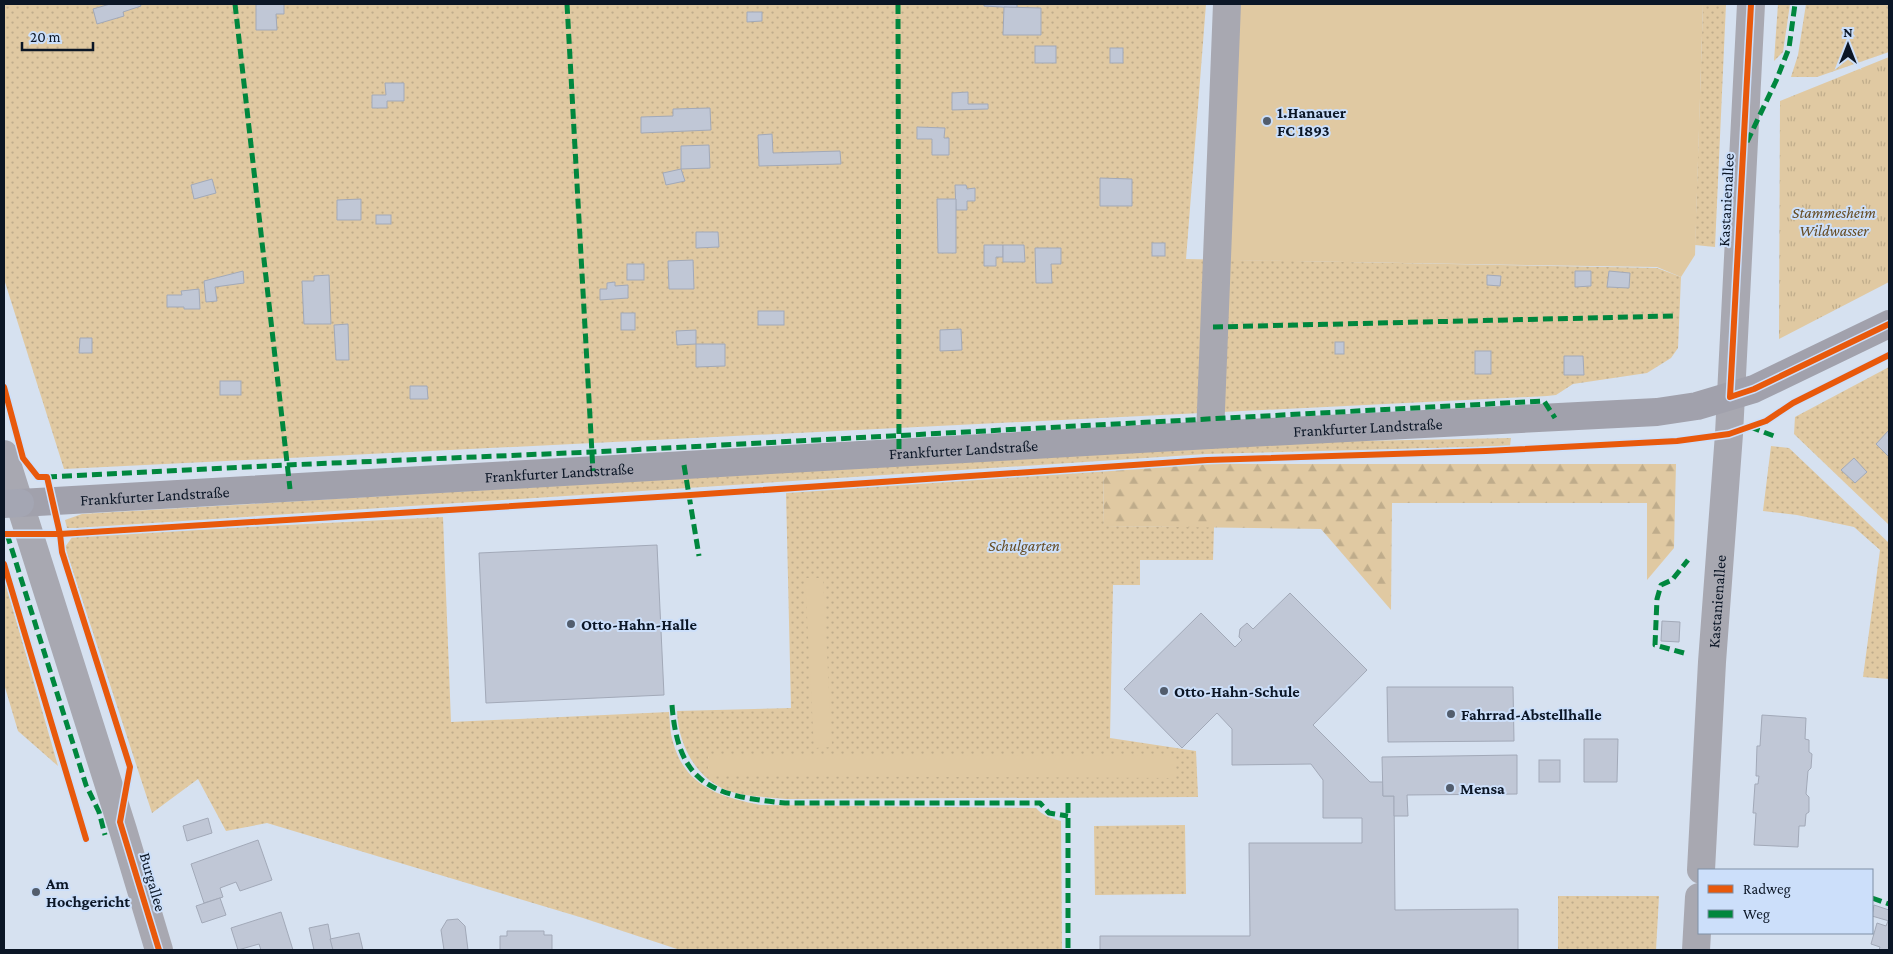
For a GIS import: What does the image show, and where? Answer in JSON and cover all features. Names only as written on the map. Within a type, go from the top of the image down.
[{"type":"main road","name":"Frankfurter Landstraße","points":[[12,504],[1210,435],[1657,412],[1697,406],[1754,389],[1889,324]]},
{"type":"street","points":[[1210,435],[1227,4]]},
{"type":"street","name":"Kastanienallee","points":[[1701,869],[1752,4]]},
{"type":"street","name":"Burgallee","points":[[4,454],[12,504],[123,830],[159,950]]},
{"type":"street","points":[[1696,950],[1698,915]]},
{"type":"green space","points":[[4,4],[1206,4],[1186,259],[1657,268],[1681,277],[1678,348],[1671,358],[1647,373],[1573,384],[1556,395],[1547,396],[64,469],[4,279]]},
{"type":"green space","points":[[1232,4],[1703,4],[1695,255],[1681,277],[1657,267],[1215,260]]},
{"type":"green space","points":[[1703,4],[1726,4],[1715,247],[1695,245]]},
{"type":"green space","points":[[1778,4],[1790,4],[1783,52],[1774,61]]},
{"type":"green space","points":[[1806,4],[1889,4],[1889,52],[1817,77],[1791,77],[1798,55]]},
{"type":"green space","name":"Stammesheim Wildwasser","points":[[1889,57],[1889,282],[1779,339],[1780,101]]},
{"type":"green space","points":[[1889,367],[1889,525],[1794,434],[1795,417]]},
{"type":"green space","points":[[1511,438],[1510,446],[1206,454],[75,528],[67,528],[65,520],[82,514],[672,479],[1211,444]]},
{"type":"green space","points":[[1771,446],[1789,448],[1889,543],[1889,679],[1863,677],[1880,550],[1854,527],[1797,515],[1763,511]]},
{"type":"green space","points":[[1199,464],[1676,464],[1674,548],[1647,580],[1647,503],[1392,503],[1391,610],[1321,529],[1104,526],[1103,471]]},
{"type":"green space","name":"Schulgarten","points":[[1103,471],[1104,526],[1214,527],[1213,560],[1140,560],[1140,585],[1113,585],[1110,738],[1196,751],[1198,797],[786,799],[732,792],[709,780],[692,761],[681,737],[677,711],[791,708],[786,492]]},
{"type":"green space","points":[[443,517],[451,722],[669,712],[673,742],[686,770],[706,787],[746,802],[761,805],[1036,808],[1044,815],[1061,821],[1062,950],[680,950],[583,918],[267,823],[226,831],[198,779],[152,813],[65,547],[73,536]]},
{"type":"green space","points":[[4,578],[58,766],[18,731],[4,684]]},
{"type":"green space","points":[[805,578],[823,578],[832,747],[814,748]]},
{"type":"green space","points":[[708,754],[1176,756],[1176,778],[708,776]]},
{"type":"green space","points":[[1185,825],[1186,894],[1095,895],[1094,826]]},
{"type":"green space","points":[[1558,896],[1659,896],[1656,950],[1558,950]]},
{"type":"building","points":[[110,4],[140,4],[141,6],[123,12],[124,16],[97,24],[93,9]]},
{"type":"building","points":[[256,4],[284,4],[284,14],[276,14],[277,30],[256,30]]},
{"type":"building","points":[[984,4],[1017,4],[1017,8],[984,6]]},
{"type":"building","points":[[1004,7],[1041,8],[1041,35],[1003,35]]},
{"type":"building","points":[[747,12],[762,12],[762,21],[747,22]]},
{"type":"building","points":[[1035,46],[1056,46],[1056,63],[1035,63]]},
{"type":"building","points":[[1110,48],[1123,48],[1123,63],[1110,63]]},
{"type":"building","points":[[385,83],[404,83],[404,101],[387,101],[387,108],[372,108],[372,95],[386,95]]},
{"type":"building","points":[[968,92],[968,104],[988,104],[988,109],[952,110],[952,93]]},
{"type":"building","points":[[710,108],[711,130],[641,133],[641,117],[673,116],[673,109]]},
{"type":"building","points":[[917,127],[945,128],[944,138],[949,138],[949,155],[932,155],[932,139],[917,139]]},
{"type":"building","points":[[772,134],[773,153],[840,151],[841,164],[759,166],[758,135]]},
{"type":"building","points":[[709,145],[710,168],[681,169],[681,146]]},
{"type":"building","points":[[681,169],[685,181],[666,185],[663,173]]},
{"type":"building","points":[[1100,178],[1132,179],[1132,206],[1100,206]]},
{"type":"building","points":[[212,179],[216,193],[194,199],[191,185]]},
{"type":"building","points":[[955,185],[966,185],[967,189],[975,188],[975,201],[967,201],[967,210],[956,210]]},
{"type":"building","points":[[361,199],[361,220],[337,220],[337,200]]},
{"type":"building","points":[[937,199],[956,199],[956,253],[938,253]]},
{"type":"building","points":[[376,215],[391,215],[391,224],[376,224]]},
{"type":"building","points":[[696,232],[718,232],[719,247],[696,248]]},
{"type":"building","points":[[1152,243],[1165,243],[1165,256],[1152,256]]},
{"type":"building","points":[[984,245],[1003,245],[1003,257],[996,257],[996,266],[984,266]]},
{"type":"building","points":[[1003,245],[1024,245],[1025,262],[1003,262]]},
{"type":"building","points":[[1035,248],[1061,248],[1061,264],[1051,264],[1052,283],[1036,283]]},
{"type":"building","points":[[693,260],[694,289],[669,289],[668,261]]},
{"type":"building","points":[[627,264],[644,264],[644,280],[627,280]]},
{"type":"building","points":[[243,271],[244,283],[215,287],[217,301],[206,302],[204,281]]},
{"type":"building","points":[[1575,271],[1591,271],[1591,286],[1575,287]]},
{"type":"building","points":[[1609,271],[1630,273],[1629,288],[1607,287]]},
{"type":"building","points":[[329,275],[331,324],[304,324],[302,281],[314,281],[314,276]]},
{"type":"building","points":[[1487,275],[1501,276],[1500,286],[1487,285]]},
{"type":"building","points":[[615,282],[615,286],[628,285],[628,298],[600,300],[600,289],[607,289],[607,283]]},
{"type":"building","points":[[199,289],[200,309],[167,307],[167,295],[182,295],[181,291]]},
{"type":"building","points":[[758,311],[784,311],[784,325],[758,325]]},
{"type":"building","points":[[621,313],[635,313],[635,330],[621,330]]},
{"type":"building","points":[[348,324],[349,360],[336,360],[334,325]]},
{"type":"building","points":[[961,329],[962,350],[940,351],[940,330]]},
{"type":"building","points":[[696,330],[696,344],[677,345],[676,331]]},
{"type":"building","points":[[80,338],[92,338],[92,353],[79,353]]},
{"type":"building","points":[[1335,342],[1344,342],[1344,354],[1335,354]]},
{"type":"building","points":[[696,344],[725,344],[725,366],[696,367]]},
{"type":"building","points":[[1475,351],[1491,351],[1491,374],[1475,374]]},
{"type":"building","points":[[1564,356],[1583,356],[1584,375],[1564,375]]},
{"type":"building","points":[[220,381],[241,381],[241,395],[220,395]]},
{"type":"building","points":[[410,386],[427,386],[428,399],[410,399]]},
{"type":"building","points":[[1889,430],[1889,457],[1876,444]]},
{"type":"building","points":[[1854,458],[1867,472],[1855,483],[1841,470]]},
{"type":"building","name":"Otto-Hahn-Halle","points":[[657,545],[664,695],[486,703],[479,553]]},
{"type":"building","points":[[1290,593],[1367,670],[1313,725],[1370,782],[1383,782],[1383,796],[1394,796],[1395,910],[1518,909],[1518,950],[1100,950],[1100,936],[1250,936],[1249,843],[1362,843],[1362,818],[1323,818],[1323,780],[1311,764],[1232,765],[1232,729],[1217,713],[1182,748],[1124,689],[1201,613],[1235,647],[1242,640],[1239,637],[1240,629],[1247,623],[1253,629]]},
{"type":"building","points":[[1662,621],[1680,622],[1679,642],[1661,641]]},
{"type":"building","name":"Fahrrad-Abstellhalle","points":[[1387,687],[1513,687],[1514,741],[1388,742]]},
{"type":"building","points":[[1762,715],[1806,718],[1805,739],[1809,740],[1809,752],[1812,754],[1806,794],[1809,797],[1809,812],[1806,814],[1805,826],[1799,826],[1798,847],[1754,845],[1756,813],[1753,813],[1755,784],[1758,784],[1759,776],[1756,776],[1757,746],[1760,746]]},
{"type":"building","points":[[1584,739],[1618,739],[1617,782],[1584,782]]},
{"type":"building","name":"Mensa","points":[[1517,755],[1517,794],[1407,795],[1408,816],[1394,816],[1394,796],[1383,796],[1382,757]]},
{"type":"building","points":[[1539,760],[1560,760],[1560,782],[1539,782]]},
{"type":"building","points":[[208,818],[212,833],[187,841],[183,826]]},
{"type":"building","points":[[258,840],[272,880],[240,891],[236,882],[220,888],[223,897],[204,903],[191,864]]},
{"type":"building","points":[[220,898],[226,915],[202,923],[196,906]]},
{"type":"building","points":[[1874,905],[1889,910],[1889,921],[1873,916]]},
{"type":"building","points":[[281,912],[293,950],[261,950],[259,944],[238,950],[231,928]]},
{"type":"building","points":[[458,919],[465,926],[468,950],[444,950],[441,930],[447,920]]},
{"type":"building","points":[[1888,921],[1889,950],[1879,950],[1880,947],[1871,944],[1877,923],[1886,926]]},
{"type":"building","points":[[328,924],[333,950],[314,950],[309,928]]},
{"type":"building","points":[[507,931],[544,931],[544,935],[552,935],[552,950],[500,950],[500,936],[507,936]]},
{"type":"building","points":[[359,933],[363,950],[333,950],[330,939]]},
{"type":"marked path","points":[[235,4],[290,489]]},
{"type":"marked path","points":[[567,4],[593,471]]},
{"type":"marked path","points":[[898,4],[899,453]]},
{"type":"marked path","points":[[1747,142],[1776,81],[1789,48],[1795,4]]},
{"type":"marked path","points":[[1213,327],[1673,316]]},
{"type":"marked path","points":[[47,477],[592,452],[1544,401],[1555,418]]},
{"type":"marked path","points":[[1750,427],[1774,436]]},
{"type":"marked path","points":[[684,465],[699,556]]},
{"type":"marked path","points":[[7,534],[86,785],[99,812],[105,835]]},
{"type":"marked path","points":[[1684,653],[1655,645],[1657,599],[1661,585],[1672,580],[1688,560]]},
{"type":"marked path","points":[[672,705],[676,732],[682,753],[691,769],[704,781],[719,790],[738,796],[785,803],[1040,803],[1049,813],[1068,816]]},
{"type":"marked path","points":[[1068,803],[1068,950]]},
{"type":"marked path","points":[[1873,898],[1889,904]]},
{"type":"cycle path","points":[[1751,4],[1730,397],[1754,389],[1889,324]]},
{"type":"cycle path","points":[[4,534],[60,534],[690,495],[1207,460],[1486,451],[1677,441],[1729,434],[1766,421],[1793,403],[1889,355]]},
{"type":"cycle path","points":[[4,387],[23,458],[38,477],[47,477],[60,534],[62,552],[130,767],[120,822],[159,950]]},
{"type":"cycle path","points":[[4,564],[86,839]]},
{"type":"place","name":"1.Hanauer FC 1893","points":[[1267,121]]},
{"type":"place","name":"Otto-Hahn-Halle","points":[[571,624]]},
{"type":"place","name":"Otto-Hahn-Schule","points":[[1164,691]]},
{"type":"place","name":"Fahrrad-Abstellhalle","points":[[1451,714]]},
{"type":"place","name":"Mensa","points":[[1450,788]]},
{"type":"place","name":"Am Hochgericht","points":[[36,892]]}]
